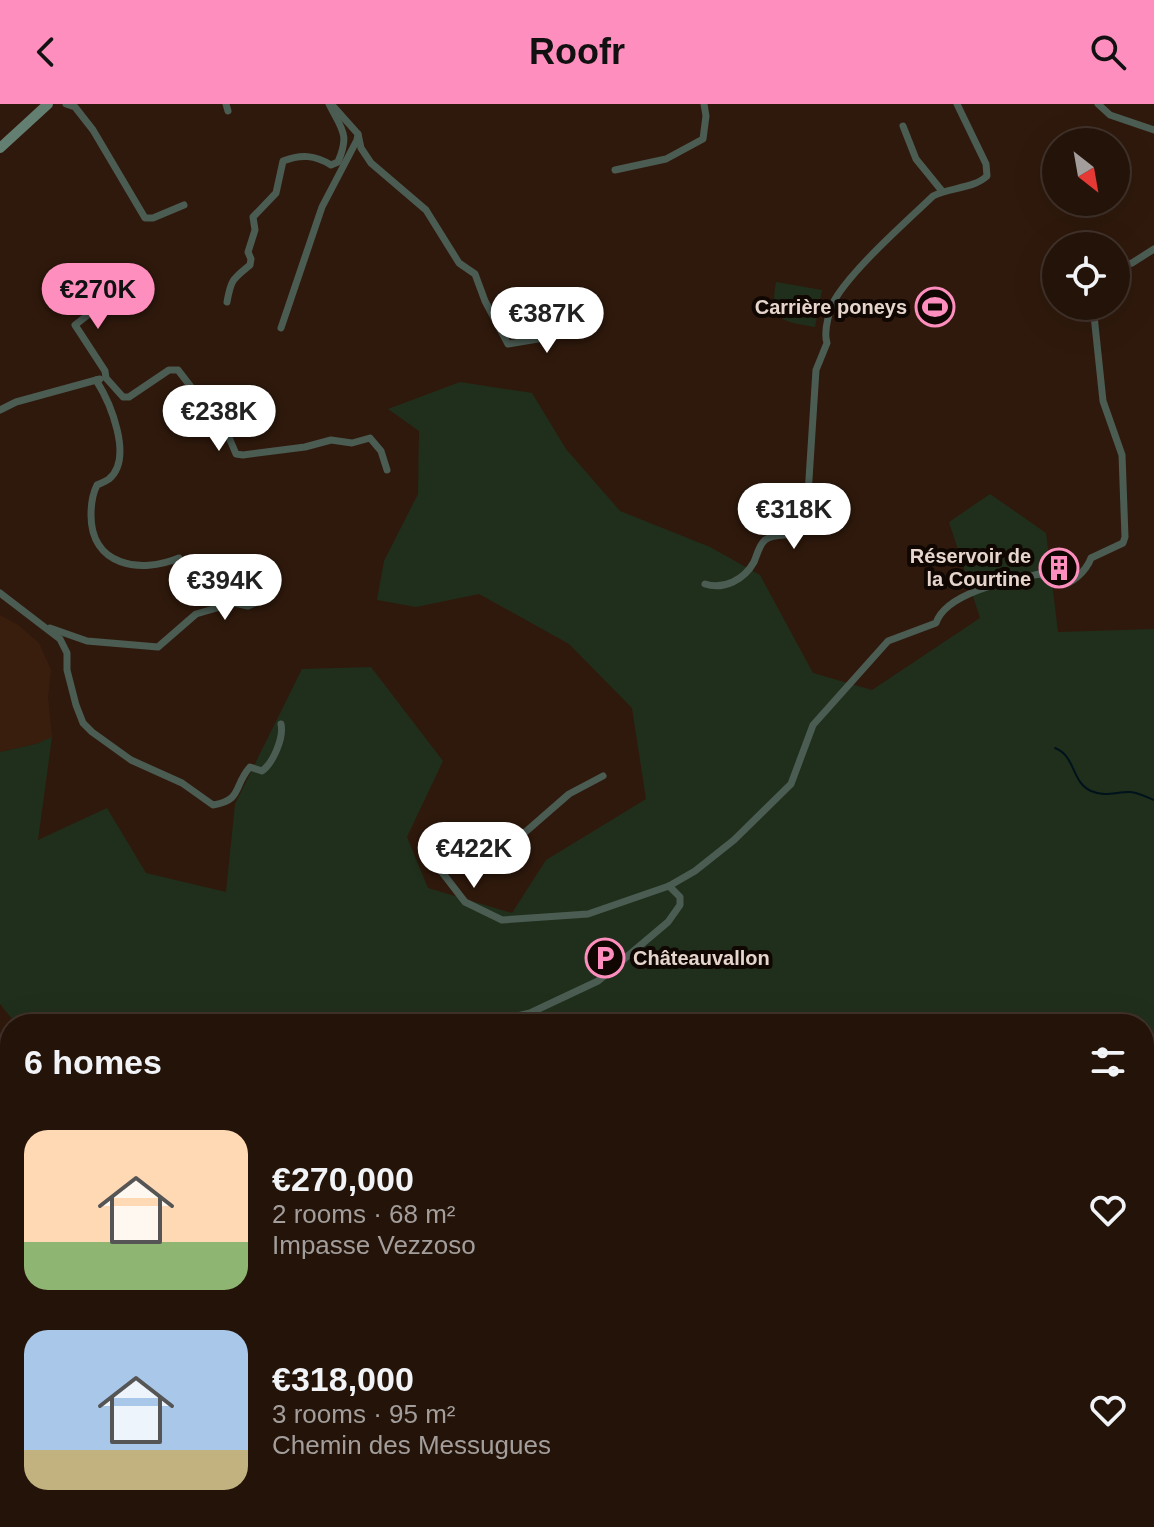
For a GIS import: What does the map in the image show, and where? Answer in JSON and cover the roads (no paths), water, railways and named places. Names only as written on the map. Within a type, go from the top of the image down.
[{"type":"main road","points":[[0,148],[46,106]]},
{"type":"street","points":[[46,106],[65,104],[75,107],[93,130],[145,218],[153,218],[184,205]]},
{"type":"street","points":[[330,104],[358,134],[361,148],[371,163],[426,210],[459,263],[475,274],[485,301],[508,344],[580,332]]},
{"type":"street","points":[[227,302],[230,283],[235,275],[250,265],[248,252],[255,230],[253,217],[276,193],[283,161],[313,156],[331,165],[338,162],[345,144],[344,136],[330,104]]},
{"type":"street","points":[[615,170],[666,159],[703,139],[704,104]]},
{"type":"street","points":[[705,584],[717,588],[730,584],[751,567],[765,540],[795,535],[806,526],[816,370],[827,343],[825,338],[832,306],[849,280],[942,191],[981,181],[987,176],[986,164],[957,104]]},
{"type":"street","points":[[1098,104],[1110,115],[1154,130]]},
{"type":"street","points":[[903,126],[916,159],[942,191]]},
{"type":"street","points":[[281,328],[322,207],[358,134]]},
{"type":"street","points":[[1130,264],[1154,249]]},
{"type":"street","points":[[130,291],[102,304],[75,325],[105,371],[106,378],[123,397],[129,397],[169,370],[178,370],[228,435],[236,454],[305,447],[331,440],[352,443],[370,438],[381,451],[387,470]]},
{"type":"street","points":[[603,776],[569,794],[500,854],[484,859],[454,857],[438,867],[465,902],[502,920],[588,914],[669,886],[695,871],[734,840],[791,784],[813,725],[888,641],[936,623],[942,609],[992,584],[1039,574],[1057,584],[1066,583],[1087,568],[1091,558],[1116,547],[1125,537],[1122,455],[1103,401],[1094,320]]},
{"type":"street","points":[[0,410],[16,402],[106,378]]},
{"type":"street","points":[[96,380],[108,403],[119,442],[117,465],[110,478],[97,485],[91,498],[94,537],[98,546],[128,565],[153,566],[179,558]]},
{"type":"street","points":[[199,397],[238,392]]},
{"type":"street","points":[[0,593],[60,639],[67,653],[67,670],[83,723],[92,732],[131,760],[182,783],[213,805],[234,798],[250,767],[262,771],[267,767],[282,732],[281,724]]},
{"type":"street","points":[[45,626],[87,641],[158,647],[196,614],[234,603],[248,606],[268,597]]},
{"type":"street","points":[[526,1014],[598,981],[668,922],[680,905],[680,897],[669,886]]},
{"type":"waterway","points":[[1055,748],[1067,757],[1080,782],[1091,791],[1105,794],[1132,792],[1154,800]]},
{"type":"place","name":"Carrière poneys","points":[[935,307]]},
{"type":"place","name":"Réservoir de la Courtine","points":[[1059,568]]},
{"type":"place","name":"Châteauvallon","points":[[605,958]]}]
